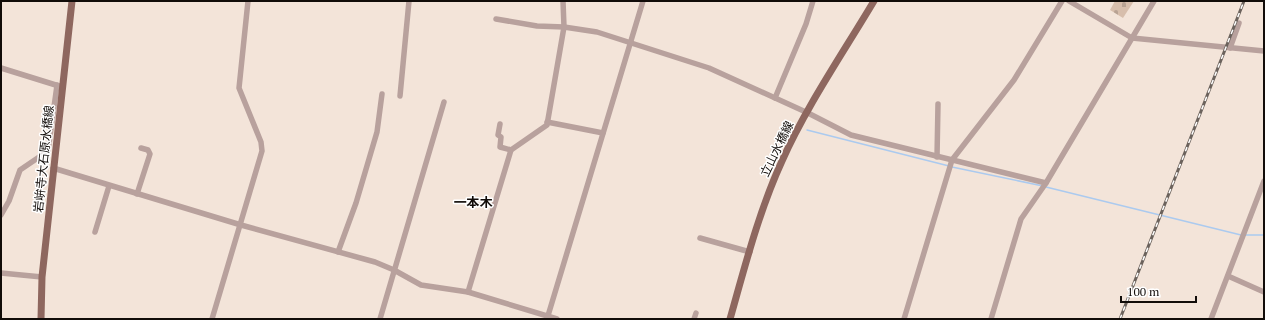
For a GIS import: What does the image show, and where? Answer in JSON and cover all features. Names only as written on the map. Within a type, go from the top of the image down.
[{"type":"main road","name":"岩峅寺大石原水橋線","points":[[41,319],[42,278],[60,86],[72,1]]},
{"type":"main road","name":"立山水橋線","points":[[730,319],[750,252],[781,162],[874,1]]},
{"type":"street","points":[[212,319],[262,151],[261,142],[239,88],[248,1]]},
{"type":"street","points":[[400,96],[409,1]]},
{"type":"street","points":[[468,292],[511,150],[547,125],[548,122],[564,27],[563,1]]},
{"type":"street","points":[[547,318],[643,1]]},
{"type":"street","points":[[775,98],[806,24],[813,1]]},
{"type":"street","points":[[904,319],[952,160],[1014,80],[1062,1]]},
{"type":"street","points":[[1069,1],[1132,38],[1264,51]]},
{"type":"street","points":[[991,319],[1021,219],[1046,183],[1154,1]]},
{"type":"street","points":[[496,19],[537,26],[564,27],[597,32],[631,42],[709,68],[808,113],[851,135],[1046,183]]},
{"type":"street","points":[[1230,48],[1239,23]]},
{"type":"street","points":[[1,68],[60,86],[48,151],[20,170],[9,201],[1,215]]},
{"type":"street","points":[[338,252],[356,203],[377,132],[382,94]]},
{"type":"street","points":[[380,319],[444,102]]},
{"type":"street","points":[[937,157],[938,104]]},
{"type":"street","points":[[548,122],[603,133]]},
{"type":"street","points":[[500,124],[498,134],[501,137],[500,147],[511,150]]},
{"type":"street","points":[[137,194],[150,154],[148,150],[141,148]]},
{"type":"street","points":[[53,168],[241,225],[338,252],[394,270],[421,285],[468,292],[547,318],[557,319]]},
{"type":"street","points":[[1211,319],[1264,181]]},
{"type":"street","points":[[96,232],[109,186]]},
{"type":"street","points":[[700,238],[750,252]]},
{"type":"street","points":[[1,272],[42,278]]},
{"type":"street","points":[[1228,276],[1264,292]]},
{"type":"green space","points":[[1115,1],[1134,1],[1123,18],[1110,10]]},
{"type":"waterway","points":[[807,130],[949,166]]},
{"type":"waterway","points":[[952,167],[1043,186]]},
{"type":"waterway","points":[[1046,187],[1241,235]]},
{"type":"waterway","points":[[1244,235],[1264,235]]},
{"type":"railway","points":[[1120,319],[1244,1]]},
{"type":"district","name":"一本木","points":[[473,202]]}]
